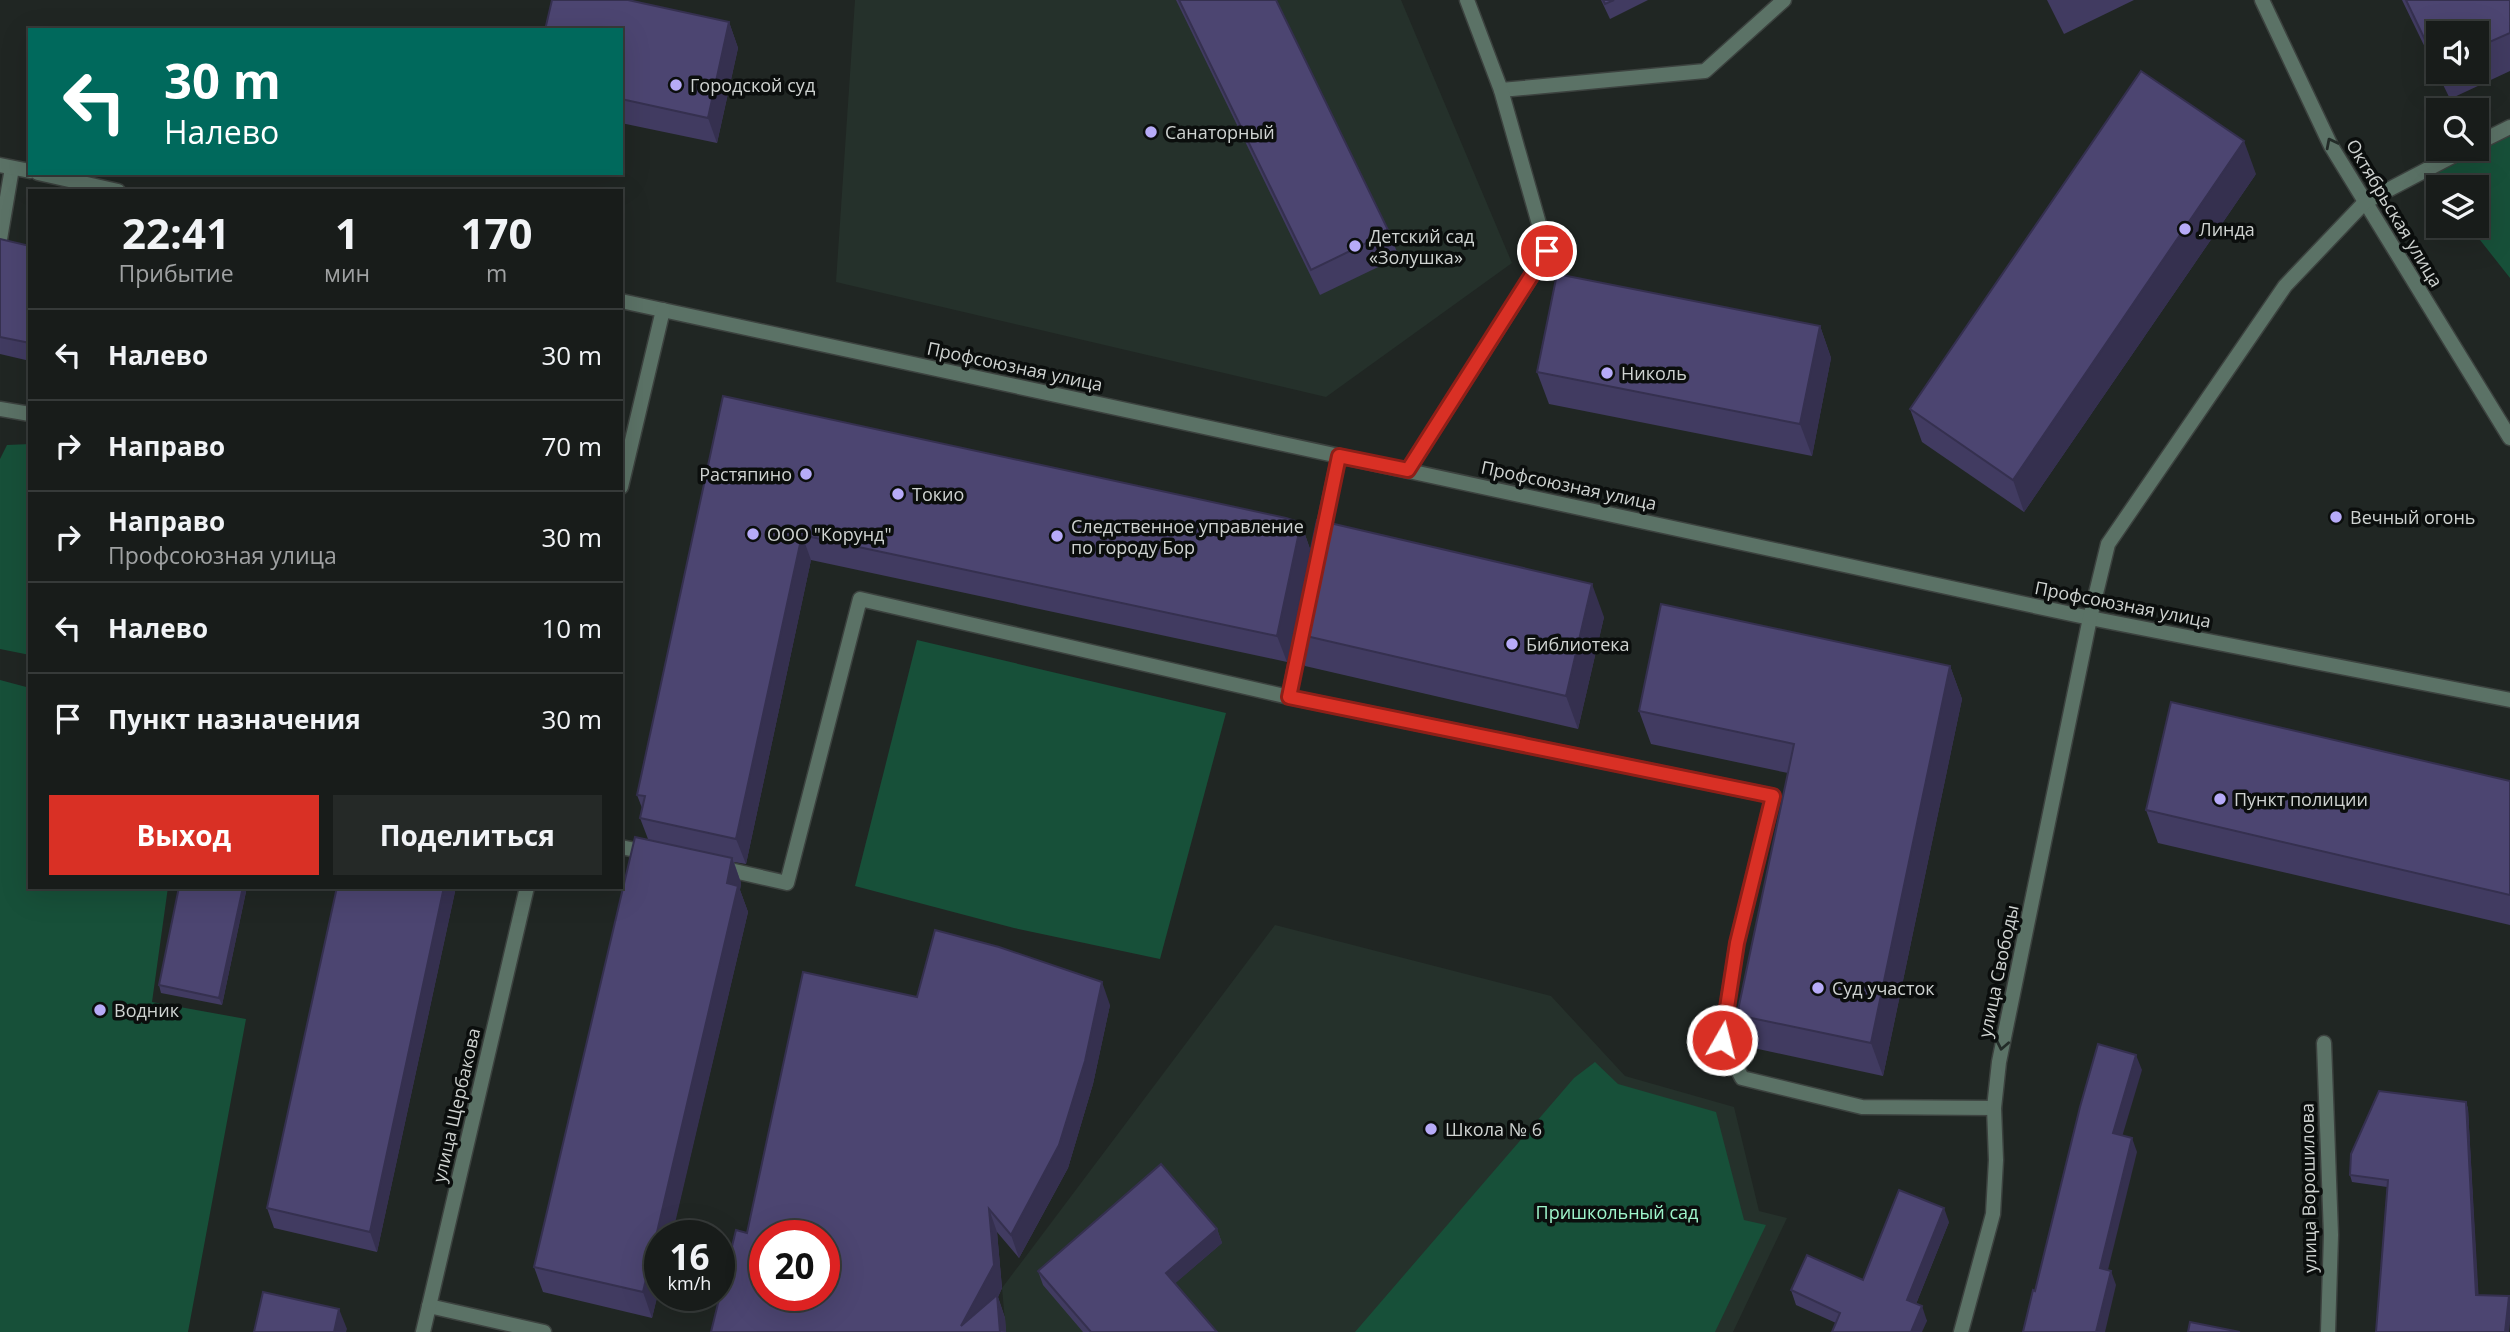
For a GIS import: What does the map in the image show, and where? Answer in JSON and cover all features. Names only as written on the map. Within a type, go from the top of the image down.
[{"type":"street","points":[[1408,470],[1547,251],[1501,90],[1467,0]]},
{"type":"street","points":[[1501,90],[1705,71],[1784,0]]},
{"type":"street","name":"Октябрьская улица","points":[[2262,0],[2331,146],[2510,438]]},
{"type":"street","points":[[2489,138],[2510,127]]},
{"type":"street","name":"улица Свободы","points":[[1961,1332],[1993,1214],[1996,1160],[1994,1108],[1999,1062],[2090,618],[2108,544],[2126,514],[2285,286],[2365,202],[2443,161]]},
{"type":"street","points":[[0,239],[6,166],[28,171]]},
{"type":"street","points":[[47,175],[109,189]]},
{"type":"street","name":"Профсоюзная улица","points":[[623,301],[2090,618],[2505,696]]},
{"type":"street","points":[[623,480],[663,310]]},
{"type":"street","points":[[0,409],[28,414]]},
{"type":"street","points":[[1320,550],[1339,456]]},
{"type":"street","points":[[710,866],[787,883],[860,599],[1289,697],[1773,796],[1737,943],[1722,1040],[1742,1078],[1862,1107],[1994,1108]]},
{"type":"street","points":[[1289,697],[1306,617]]},
{"type":"street","points":[[623,847],[658,855]]},
{"type":"street","name":"улица Щербакова","points":[[422,1332],[527,889]]},
{"type":"street","name":"улица Ворошилова","points":[[2324,1043],[2331,1235],[2328,1332]]},
{"type":"street","points":[[429,1306],[544,1332]]},
{"type":"shaded area","name":"Санаторный","points":[[855,0],[1401,0],[1512,263],[1326,397],[836,282]]},
{"type":"shaded area","name":"Школа № 6","points":[[1275,925],[1551,996],[1625,1076],[1734,1107],[1759,1211],[1787,1218],[1733,1332],[1006,1332],[1002,1288]]},
{"type":"green space","points":[[2510,129],[2510,278],[2478,238],[2489,238],[2489,175],[2429,175],[2424,169],[2441,161],[2489,161],[2489,139]]},
{"type":"green space","points":[[28,444],[28,655],[0,649],[0,459],[7,445]]},
{"type":"green space","points":[[917,640],[1226,713],[1160,959],[1014,928],[855,886]]},
{"type":"green space","name":"Водник","points":[[0,680],[28,687],[28,889],[168,889],[152,1002],[246,1019],[188,1332],[0,1332]]},
{"type":"green space","name":"Пришкольный сад","points":[[1595,1062],[1618,1084],[1716,1112],[1744,1220],[1766,1225],[1715,1332],[1355,1332],[1574,1078]]},
{"type":"building","name":"Городской суд","points":[[552,0],[628,0],[729,22],[708,118],[623,99],[623,28],[545,28]]},
{"type":"building","points":[[1179,0],[1276,0],[1389,232],[1311,270]]},
{"type":"building","points":[[2406,0],[2510,0],[2510,33],[2489,42],[2489,21],[2426,21],[2426,42]]},
{"type":"building","points":[[2141,71],[2244,141],[2013,480],[1910,409]]},
{"type":"building","points":[[0,239],[28,246],[28,343],[0,337]]},
{"type":"building","points":[[1557,274],[1820,326],[1800,424],[1537,372]]},
{"type":"building","points":[[723,396],[1301,523],[1277,636],[802,535],[736,839],[640,818],[645,796],[637,795]]},
{"type":"building","points":[[1317,520],[1592,584],[1566,696],[1293,633]]},
{"type":"building","points":[[1661,604],[1950,666],[1871,1043],[1737,1015],[1794,744],[1639,711]]},
{"type":"building","points":[[2171,702],[2510,781],[2510,895],[2146,810]]},
{"type":"building","points":[[635,837],[732,858],[727,883],[738,886],[660,1220],[644,1220],[643,1292],[534,1267]]},
{"type":"building","points":[[179,889],[243,889],[219,998],[159,985]]},
{"type":"building","points":[[337,889],[444,889],[370,1232],[267,1208]]},
{"type":"building","points":[[935,930],[999,947],[1102,982],[1085,1061],[1059,1145],[1011,1235],[989,1209],[994,1265],[961,1326],[997,1295],[1000,1332],[711,1332],[716,1311],[735,1311],[735,1234],[736,1230],[747,1233],[749,1224],[749,1311],[840,1311],[840,1220],[750,1220],[803,972],[917,997]]},
{"type":"building","points":[[2098,1044],[2136,1055],[2113,1133],[2132,1138],[2100,1268],[2111,1271],[2096,1332],[2023,1332],[2080,1107]]},
{"type":"building","points":[[2379,1091],[2466,1102],[2476,1295],[2509,1296],[2505,1332],[2376,1332],[2388,1180],[2350,1175],[2351,1154]]},
{"type":"building","points":[[1161,1164],[1217,1229],[1166,1273],[1217,1332],[1091,1332],[1038,1271]]},
{"type":"building","points":[[1899,1190],[1944,1208],[1907,1300],[1922,1306],[1911,1332],[1832,1332],[1840,1313],[1791,1290],[1807,1255],[1863,1280]]},
{"type":"building","points":[[263,1292],[339,1309],[334,1332],[254,1332]]},
{"type":"building","points":[[2190,1322],[2240,1332],[2188,1332]]},
{"type":"place","name":"Городской суд","points":[[676,85]]},
{"type":"place","name":"Санаторный","points":[[1151,132]]},
{"type":"place","name":"Линда","points":[[2185,229]]},
{"type":"place","name":"Детский сад «Золушка»","points":[[1355,246]]},
{"type":"place","name":"Николь","points":[[1607,373]]},
{"type":"place","name":"Растяпино","points":[[806,474]]},
{"type":"place","name":"Токио","points":[[898,494]]},
{"type":"place","name":"Вечный огонь","points":[[2336,517]]},
{"type":"place","name":"ООО \"Корунд\"","points":[[753,534]]},
{"type":"place","name":"Следственное управление по городу Бор","points":[[1057,536]]},
{"type":"place","name":"Библиотека","points":[[1512,644]]},
{"type":"place","name":"Пункт полиции","points":[[2220,799]]},
{"type":"place","name":"Суд участок","points":[[1818,988]]},
{"type":"place","name":"Водник","points":[[100,1010]]},
{"type":"place","name":"Школа № 6","points":[[1431,1129]]},
{"type":"route","points":[[1547,251],[1408,470],[1339,456],[1289,697],[1773,796],[1737,943],[1722,1040]]}]
